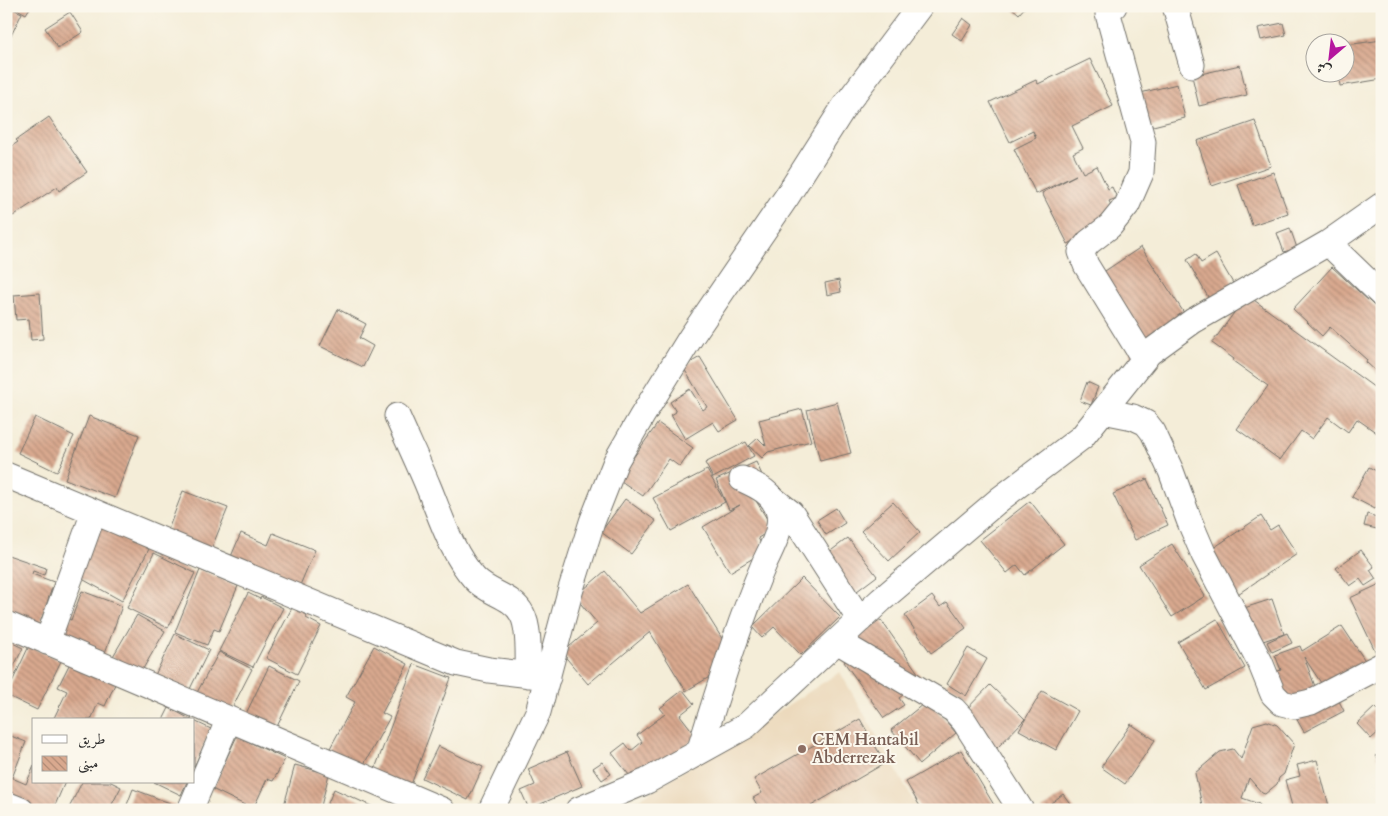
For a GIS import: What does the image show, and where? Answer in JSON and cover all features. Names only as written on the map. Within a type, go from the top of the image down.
[{"type":"street","points":[[538,676],[570,592],[592,522],[620,453],[691,337],[786,198],[844,107],[920,6]]},
{"type":"street","points":[[1114,6],[1109,10],[1108,14],[1142,142],[1141,173],[1127,205],[1110,226],[1089,242],[1081,252],[1086,265],[1144,359]]},
{"type":"street","points":[[1175,6],[1192,65]]},
{"type":"street","points":[[578,810],[647,781],[746,726],[860,620],[1000,499],[1082,437],[1149,353],[1193,321],[1328,243],[1382,205]]},
{"type":"street","points":[[1328,243],[1382,295]]},
{"type":"street","points":[[1103,411],[1133,417],[1146,423],[1153,432],[1171,471],[1204,555],[1240,621],[1273,694],[1282,703],[1294,706],[1310,702],[1382,665]]},
{"type":"street","points":[[396,416],[428,486],[450,541],[464,565],[475,579],[512,601],[523,615],[538,676],[538,712],[491,810]]},
{"type":"street","points":[[6,475],[456,663],[489,670],[538,676]]},
{"type":"street","points":[[742,479],[763,489],[790,513],[860,620]]},
{"type":"street","points":[[699,752],[745,609],[780,527],[778,511],[772,498]]},
{"type":"street","points":[[47,642],[94,512]]},
{"type":"street","points":[[6,624],[442,810]]},
{"type":"street","points":[[837,642],[954,710],[964,721],[1021,810]]},
{"type":"street","points":[[190,810],[229,719]]},
{"type":"street","points":[[6,804],[21,810]]},
{"type":"shaded area","name":"CEM Hantabil Abderrezak","points":[[840,672],[919,810],[621,810],[625,808]]},
{"type":"building","points":[[6,6],[22,13],[6,46]]},
{"type":"building","points":[[12,6],[31,6],[26,14]]},
{"type":"building","points":[[1010,6],[1026,6],[1019,14]]},
{"type":"building","points":[[70,12],[83,32],[58,48],[45,28]]},
{"type":"building","points":[[963,18],[972,25],[962,41],[952,34]]},
{"type":"building","points":[[1283,23],[1286,35],[1261,40],[1258,28]]},
{"type":"building","points":[[1382,40],[1382,79],[1340,86],[1339,82],[1356,82],[1356,44]]},
{"type":"building","points":[[1090,59],[1113,106],[1072,126],[1083,148],[1073,153],[1083,173],[1097,166],[1108,189],[1112,187],[1117,198],[1109,201],[1118,220],[1068,244],[1042,193],[1076,175],[1036,194],[1014,149],[1036,138],[1033,131],[1010,142],[990,102],[1036,80],[1038,84]]},
{"type":"building","points":[[1240,65],[1247,95],[1199,106],[1192,76]]},
{"type":"building","points":[[1177,84],[1185,118],[1137,130],[1128,96]]},
{"type":"building","points":[[49,117],[87,172],[59,191],[57,187],[13,216],[6,206],[6,150],[18,142],[16,140]]},
{"type":"building","points":[[1255,121],[1271,166],[1212,186],[1197,141]]},
{"type":"building","points":[[1273,172],[1288,213],[1252,225],[1238,185]]},
{"type":"building","points":[[1290,228],[1297,248],[1284,252],[1277,233]]},
{"type":"building","points":[[1141,247],[1190,322],[1133,360],[1102,273]]},
{"type":"building","points":[[1196,254],[1201,263],[1216,254],[1237,290],[1212,304],[1187,260]]},
{"type":"building","points":[[1332,267],[1382,313],[1382,373],[1380,375],[1366,362],[1367,360],[1330,327],[1322,336],[1293,309]]},
{"type":"building","points":[[839,280],[841,292],[827,295],[825,283]]},
{"type":"building","points":[[40,293],[43,339],[31,340],[29,319],[16,320],[14,295]]},
{"type":"building","points":[[1247,295],[1382,393],[1382,426],[1377,433],[1357,419],[1348,432],[1328,417],[1312,439],[1301,431],[1280,460],[1237,429],[1268,386],[1212,343]]},
{"type":"building","points":[[338,309],[366,324],[359,338],[373,346],[363,367],[320,346]]},
{"type":"building","points":[[700,357],[738,420],[719,431],[713,422],[685,439],[671,415],[676,412],[670,402],[690,389],[703,410],[707,407],[683,367]]},
{"type":"building","points":[[1087,382],[1098,387],[1091,405],[1080,401]]},
{"type":"building","points":[[837,402],[851,453],[820,461],[807,410]]},
{"type":"building","points":[[802,409],[811,441],[768,452],[762,458],[749,446],[758,438],[766,446],[759,420]]},
{"type":"building","points":[[89,416],[139,435],[115,498],[65,479]]},
{"type":"building","points":[[35,417],[74,436],[57,472],[18,453]]},
{"type":"building","points":[[658,423],[693,448],[680,467],[669,459],[643,496],[618,479]]},
{"type":"building","points":[[746,442],[754,456],[713,478],[705,463]]},
{"type":"building","points":[[756,462],[770,492],[755,499],[773,529],[758,538],[765,551],[730,572],[703,527],[740,505],[729,510],[716,480]]},
{"type":"building","points":[[1369,467],[1382,474],[1382,497],[1375,509],[1352,497]]},
{"type":"building","points":[[707,470],[725,502],[671,531],[653,498]]},
{"type":"building","points":[[1147,479],[1168,525],[1135,540],[1113,494]]},
{"type":"building","points":[[183,491],[228,508],[210,552],[166,535]]},
{"type":"building","points":[[625,499],[656,521],[631,554],[601,532]]},
{"type":"building","points":[[1030,501],[1064,544],[1025,575],[1017,565],[1007,573],[980,540]]},
{"type":"building","points":[[893,502],[920,532],[889,561],[861,531]]},
{"type":"building","points":[[836,508],[845,523],[826,535],[817,520]]},
{"type":"building","points":[[1367,514],[1380,518],[1377,529],[1364,526]]},
{"type":"building","points":[[1261,516],[1270,530],[1278,525],[1297,554],[1232,598],[1203,555]]},
{"type":"building","points":[[102,524],[149,549],[122,601],[75,575]]},
{"type":"building","points":[[241,533],[268,545],[273,533],[315,550],[295,597],[227,566]]},
{"type":"building","points":[[848,538],[877,576],[845,600],[816,562]]},
{"type":"building","points":[[1172,544],[1205,596],[1172,617],[1139,565]]},
{"type":"building","points":[[1361,550],[1374,567],[1370,570],[1376,579],[1365,586],[1360,579],[1350,586],[1336,568]]},
{"type":"building","points":[[154,553],[195,573],[168,628],[127,608]]},
{"type":"building","points":[[8,555],[46,568],[44,575],[33,571],[32,574],[54,582],[34,641],[6,632],[6,561]]},
{"type":"building","points":[[200,570],[238,586],[219,631],[214,629],[207,645],[175,632]]},
{"type":"building","points":[[605,571],[640,613],[688,584],[736,661],[686,691],[650,632],[588,684],[562,653],[597,623],[575,597]]},
{"type":"building","points":[[802,578],[840,617],[801,655],[774,627],[762,638],[752,627]]},
{"type":"building","points":[[1382,583],[1382,657],[1379,659],[1350,598]]},
{"type":"building","points":[[82,591],[122,606],[102,661],[53,634],[60,616],[71,620]]},
{"type":"building","points":[[248,593],[283,608],[253,667],[219,651]]},
{"type":"building","points":[[932,596],[940,607],[947,602],[966,628],[931,653],[905,616]]},
{"type":"building","points":[[1272,599],[1284,634],[1251,645],[1238,610]]},
{"type":"building","points":[[294,604],[309,611],[306,618],[321,626],[297,674],[266,658]]},
{"type":"building","points":[[137,615],[165,631],[140,674],[112,658]]},
{"type":"building","points":[[1217,619],[1245,668],[1206,690],[1178,642]]},
{"type":"building","points":[[881,620],[923,680],[899,698],[904,705],[884,718],[844,662],[859,652],[852,641]]},
{"type":"building","points":[[1342,626],[1368,665],[1327,692],[1304,657],[1316,689],[1276,704],[1266,675],[1281,670],[1275,655],[1300,646],[1302,651]]},
{"type":"building","points":[[1287,633],[1292,643],[1272,652],[1267,642]]},
{"type":"building","points":[[175,634],[209,650],[189,691],[155,675]]},
{"type":"building","points":[[6,640],[23,648],[6,682]]},
{"type":"building","points":[[29,646],[61,661],[37,710],[6,695]]},
{"type":"building","points":[[374,646],[408,664],[382,713],[390,717],[362,768],[329,750],[355,702],[346,697]]},
{"type":"building","points":[[968,648],[987,659],[966,696],[947,684]]},
{"type":"building","points":[[219,652],[252,669],[228,716],[194,698]]},
{"type":"building","points":[[71,661],[116,682],[105,706],[98,703],[92,718],[54,718],[67,691],[58,687]]},
{"type":"building","points":[[414,664],[451,678],[406,798],[372,777]]},
{"type":"building","points":[[269,666],[299,681],[272,737],[242,722]]},
{"type":"building","points":[[990,685],[1025,719],[997,748],[962,714]]},
{"type":"building","points":[[683,690],[694,704],[680,715],[697,737],[636,784],[612,753],[625,743],[631,751],[642,742],[637,735],[665,714],[660,708]]},
{"type":"building","points":[[1042,691],[1078,711],[1056,750],[1019,730]]},
{"type":"building","points":[[1337,697],[1344,711],[1304,732],[1296,718]]},
{"type":"building","points":[[928,700],[956,733],[920,764],[891,730]]},
{"type":"building","points":[[1375,707],[1382,714],[1382,729],[1371,739],[1357,724]]},
{"type":"building","points":[[169,708],[188,718],[164,718]]},
{"type":"building","points":[[860,719],[885,763],[804,810],[760,810],[753,798],[762,793],[754,779]]},
{"type":"building","points":[[195,721],[211,729],[195,765]]},
{"type":"building","points":[[1267,721],[1277,725],[1294,744],[1284,774],[1279,778],[1277,784],[1265,794],[1249,778],[1242,798],[1259,804],[1264,810],[1203,810],[1195,773],[1220,752],[1233,749],[1241,759],[1253,725]]},
{"type":"building","points":[[1131,724],[1155,740],[1125,784],[1101,767]]},
{"type":"building","points":[[6,734],[26,742],[12,778],[26,784],[32,770],[32,784],[64,784],[53,810],[33,810],[6,806]]},
{"type":"building","points":[[237,736],[285,759],[273,781],[267,779],[253,809],[212,789]]},
{"type":"building","points":[[438,746],[483,767],[468,800],[422,778]]},
{"type":"building","points":[[961,750],[997,810],[922,810],[906,782]]},
{"type":"building","points":[[1382,751],[1382,763],[1376,756]]},
{"type":"building","points":[[567,752],[582,786],[529,809],[521,791],[535,785],[528,769]]},
{"type":"building","points":[[1317,760],[1330,810],[1293,810],[1285,780],[1300,776],[1297,765]]},
{"type":"building","points":[[602,762],[611,774],[602,780],[593,768]]},
{"type":"building","points":[[295,765],[329,774],[320,810],[283,809]]},
{"type":"building","points":[[81,784],[115,784],[121,787],[109,810],[68,810]]},
{"type":"building","points":[[158,784],[186,784],[181,795]]},
{"type":"building","points":[[133,789],[175,805],[173,810],[125,810]]},
{"type":"building","points":[[334,789],[380,810],[325,810]]},
{"type":"building","points":[[1063,794],[1075,810],[1042,810]]},
{"type":"place","name":"CEM Hantabil Abderrezak","points":[[802,749]]}]
